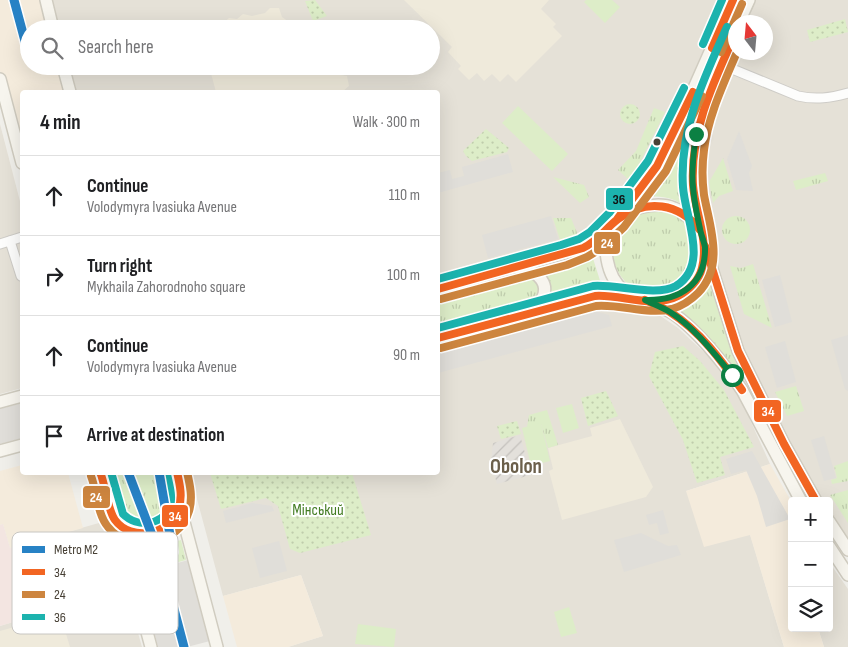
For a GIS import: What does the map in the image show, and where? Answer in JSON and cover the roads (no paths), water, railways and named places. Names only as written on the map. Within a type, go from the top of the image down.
[{"type":"main road","points":[[46,0],[51,20]]},
{"type":"main road","points":[[733,0],[708,58],[656,166],[615,222],[607,241],[606,257],[609,270],[624,290],[640,299],[668,310],[683,321],[720,360],[742,390],[799,497]]},
{"type":"main road","points":[[742,15],[749,0]]},
{"type":"main road","points":[[728,49],[702,110],[696,134],[693,186],[700,230],[725,316],[738,351],[784,444],[814,497]]},
{"type":"main road","points":[[65,75],[69,90]]},
{"type":"main road","points":[[0,79],[20,155]]},
{"type":"main road","points":[[440,287],[583,248],[596,240],[615,222],[631,211],[645,206],[660,205],[674,208],[687,216],[700,230]]},
{"type":"main road","points":[[440,337],[595,296],[640,299],[671,298],[682,293],[694,283],[701,270],[705,246]]},
{"type":"main road","points":[[515,268],[530,270],[539,276],[544,288],[541,300],[527,314]]},
{"type":"main road","points":[[0,402],[20,397]]},
{"type":"main road","points":[[0,451],[20,446]]},
{"type":"main road","points":[[178,475],[181,488],[184,522],[217,647]]},
{"type":"main road","points":[[102,476],[119,532]]},
{"type":"main road","points":[[154,532],[171,523],[178,514],[182,500],[181,488]]},
{"type":"main road","points":[[115,520],[134,532]]},
{"type":"main road","points":[[833,527],[848,550]]},
{"type":"main road","points":[[833,552],[848,575]]},
{"type":"main road","points":[[148,634],[151,647]]},
{"type":"street","points":[[708,58],[798,96],[823,99],[848,93]]},
{"type":"street","points":[[0,244],[20,237]]},
{"type":"street","points":[[10,241],[20,273]]},
{"type":"metro line","name":"M2","points":[[14,0],[20,22]]},
{"type":"metro line","name":"M2","points":[[129,475],[151,532]]},
{"type":"metro line","name":"M2","points":[[160,475],[170,532]]},
{"type":"metro line","name":"M2","points":[[178,624],[184,647]]},
{"type":"district","name":"Obolon","points":[[516,466]]},
{"type":"park label","name":"Мінський","points":[[318,510]]}]
